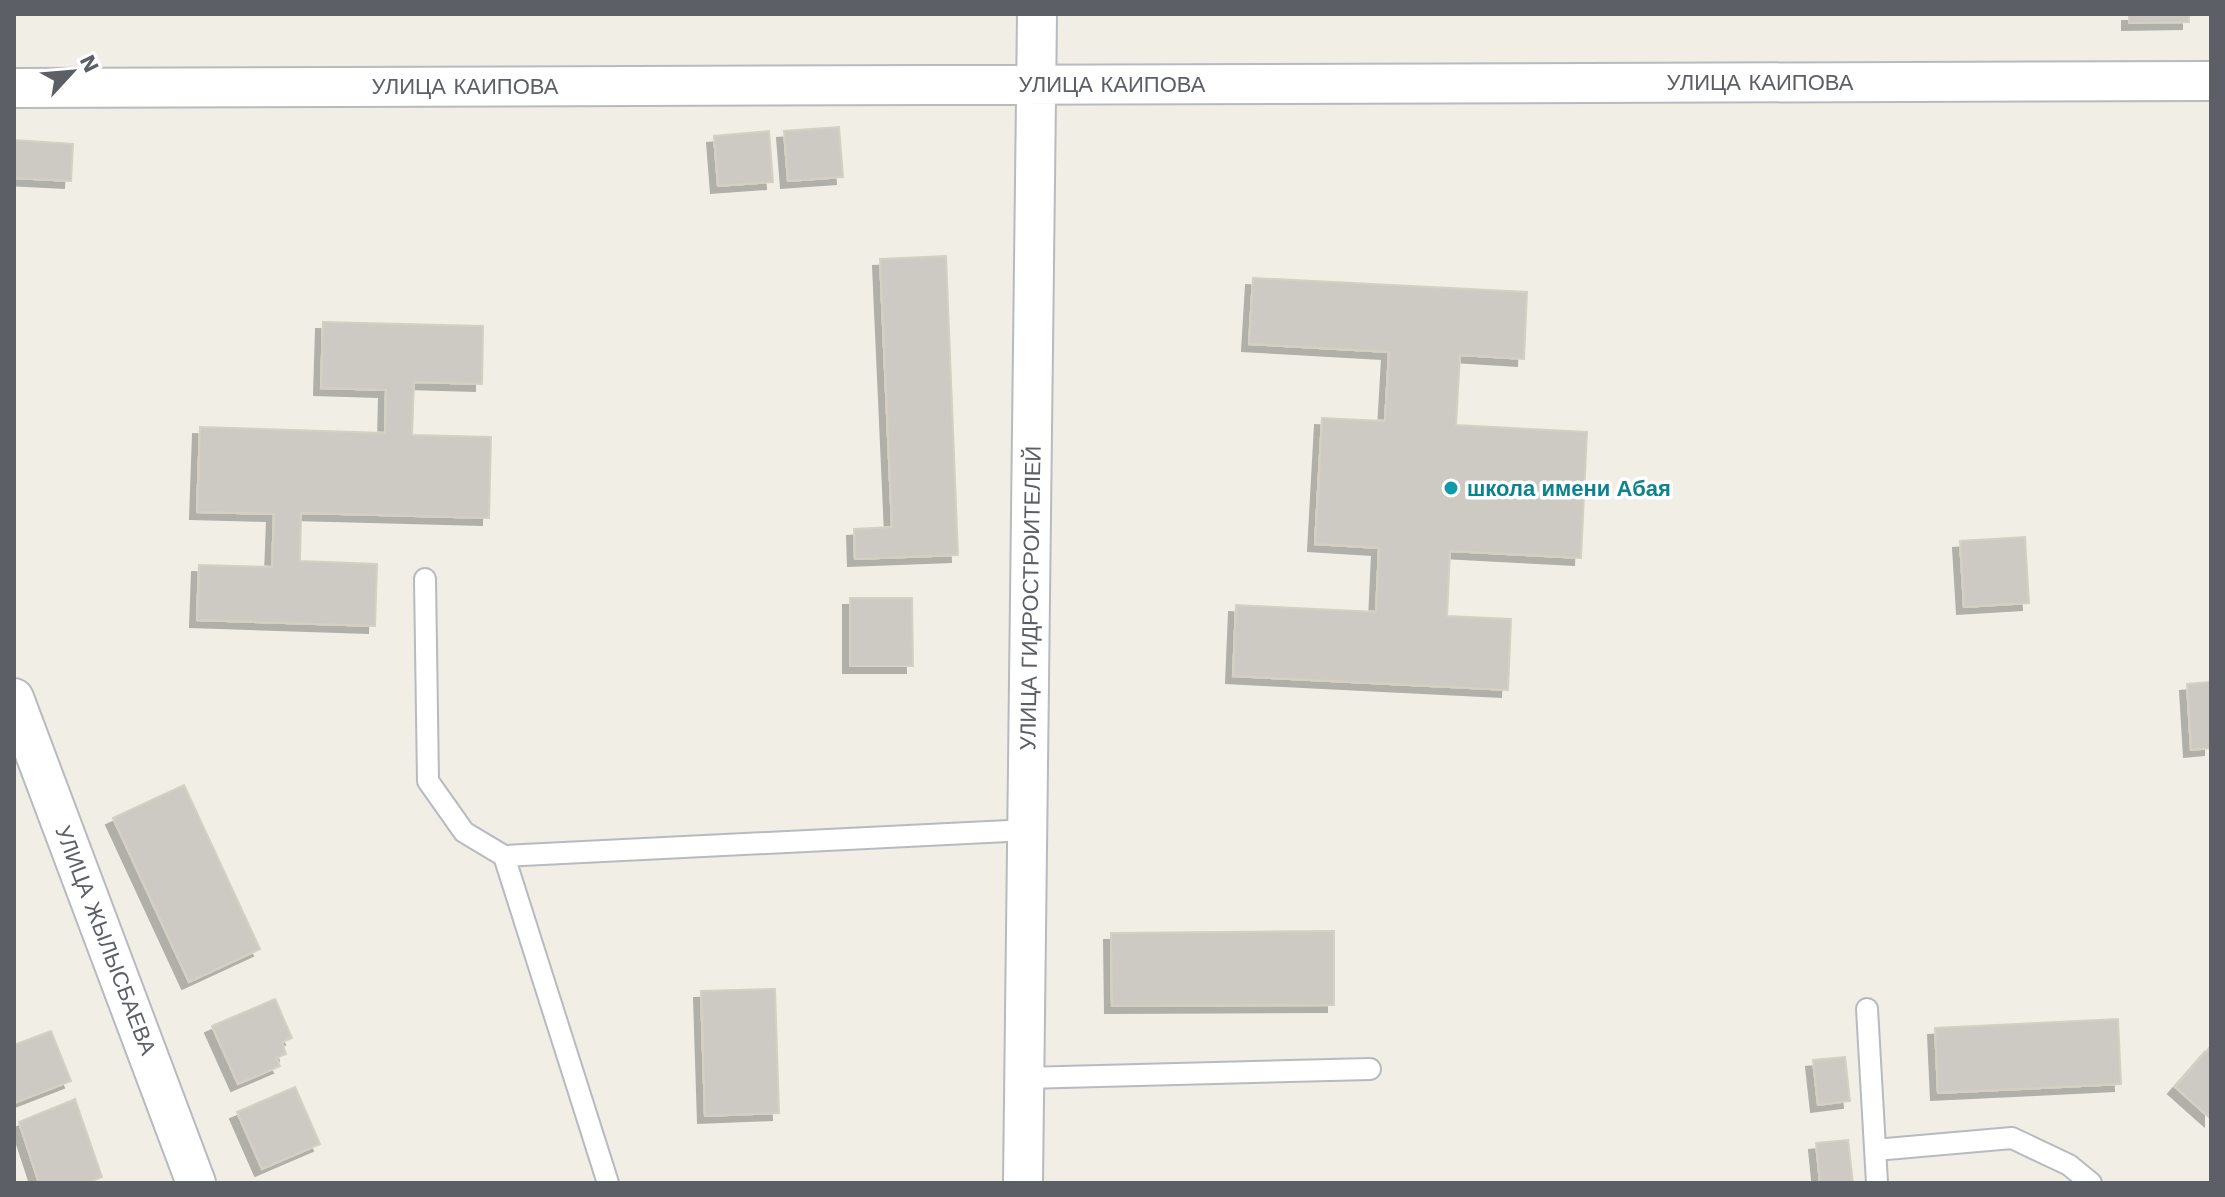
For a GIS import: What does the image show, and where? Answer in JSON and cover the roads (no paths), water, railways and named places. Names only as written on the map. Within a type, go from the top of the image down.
[{"type":"street","name":"УЛИЦА ГИДРОСТРОИТЕЛЕЙ","points":[[1023,1183],[1037,14]]},
{"type":"street","name":"УЛИЦА КАИПОВА","points":[[14,88],[2211,81]]},
{"type":"street","name":"УЛИЦА ЖЫЛЫСБАЕВА","points":[[14,698],[196,1183]]},
{"type":"lane","points":[[425,579],[428,781],[464,832],[504,856],[1027,830]]},
{"type":"lane","points":[[504,856],[608,1183]]},
{"type":"lane","points":[[1867,1009],[1877,1183]]},
{"type":"lane","points":[[1024,1078],[1370,1069]]},
{"type":"lane","points":[[1875,1150],[2012,1138],[2069,1165],[2091,1183]]},
{"type":"place","name":"школа имени Абая","points":[[1451,488]]}]
